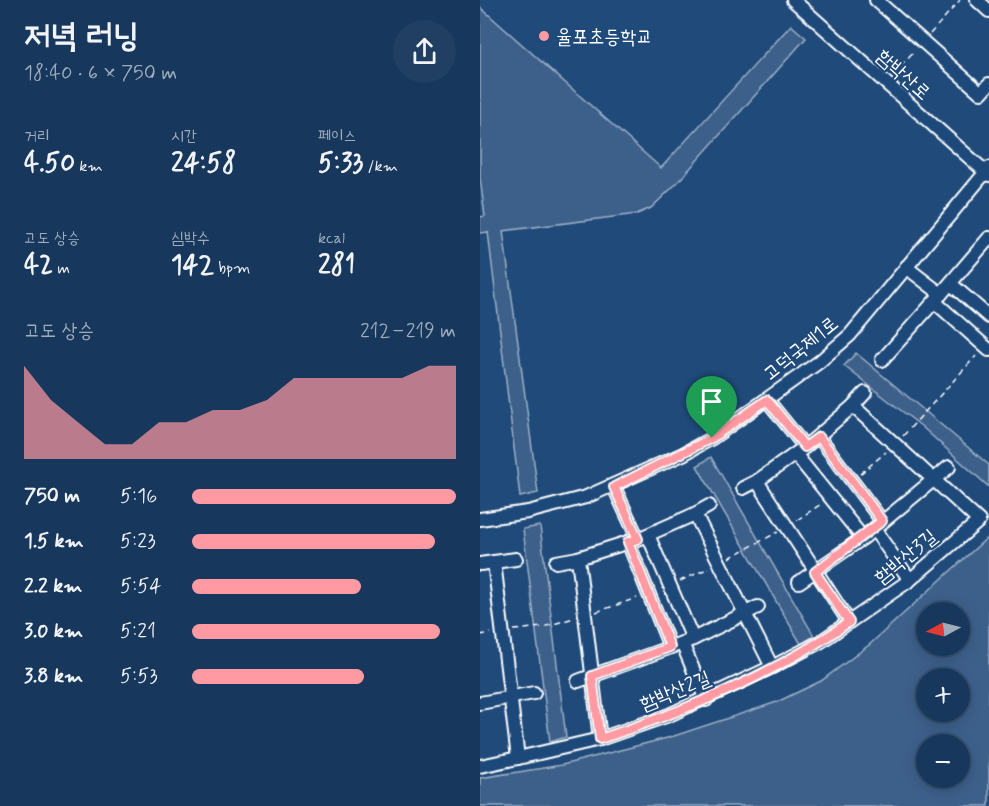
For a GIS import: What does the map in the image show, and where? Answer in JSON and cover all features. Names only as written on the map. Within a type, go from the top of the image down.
[{"type":"street","points":[[876,0],[986,92]]},
{"type":"street","points":[[977,0],[989,11]]},
{"type":"street","name":"함박산로","points":[[798,1],[988,172]]},
{"type":"street","name":"고덕국제1로","points":[[480,519],[548,507],[614,487],[702,444],[767,400],[819,362],[850,335],[988,172]]},
{"type":"street","points":[[882,360],[989,238]]},
{"type":"street","points":[[906,267],[987,348]]},
{"type":"street","points":[[951,284],[989,317]]},
{"type":"street","points":[[743,488],[801,451],[866,393]]},
{"type":"street","points":[[767,400],[863,538]]},
{"type":"street","points":[[853,406],[979,521]]},
{"type":"street","points":[[819,437],[878,525],[910,580]]},
{"type":"street","points":[[799,582],[863,538],[949,467]]},
{"type":"street","points":[[757,481],[849,622]]},
{"type":"street","points":[[614,487],[688,641],[706,700]]},
{"type":"street","points":[[556,562],[578,558],[638,538],[709,506]]},
{"type":"street","name":"함박산3길","points":[[772,668],[820,642],[910,580],[989,511]]},
{"type":"street","points":[[695,514],[772,668]]},
{"type":"street","points":[[638,538],[670,647]]},
{"type":"street","points":[[578,558],[600,739]]},
{"type":"street","points":[[480,564],[516,559]]},
{"type":"street","points":[[494,562],[518,758]]},
{"type":"street","points":[[578,681],[688,641],[758,607]]},
{"type":"street","name":"함박산2길","points":[[480,766],[600,739],[706,700],[772,668]]},
{"type":"street","points":[[480,703],[534,693]]},
{"type":"path","points":[[912,428],[987,348]]},
{"type":"shaded area","points":[[480,7],[661,168],[791,25],[806,38],[677,183],[651,208],[637,214],[503,231],[538,493],[520,497],[488,232],[480,233],[480,217],[485,216],[480,178]]},
{"type":"shaded area","points":[[856,353],[989,465],[989,487],[921,426],[844,366]]},
{"type":"shaded area","points":[[711,457],[814,636],[801,644],[697,466]]},
{"type":"shaded area","points":[[540,526],[566,737],[550,742],[523,529]]},
{"type":"shaded area","points":[[989,536],[989,806],[480,806],[480,778],[562,765],[671,737],[777,702],[821,681],[869,645],[916,602],[916,656],[970,656],[970,602],[916,602]]},
{"type":"place","name":"율포초등학교","points":[[544,36]]},
{"type":"route","points":[[767,400],[805,447],[819,437],[882,521],[863,538],[815,572],[849,622],[820,642],[706,700],[600,739],[592,676],[638,661],[670,647],[628,542],[638,539],[614,487],[712,438],[767,400]]}]
